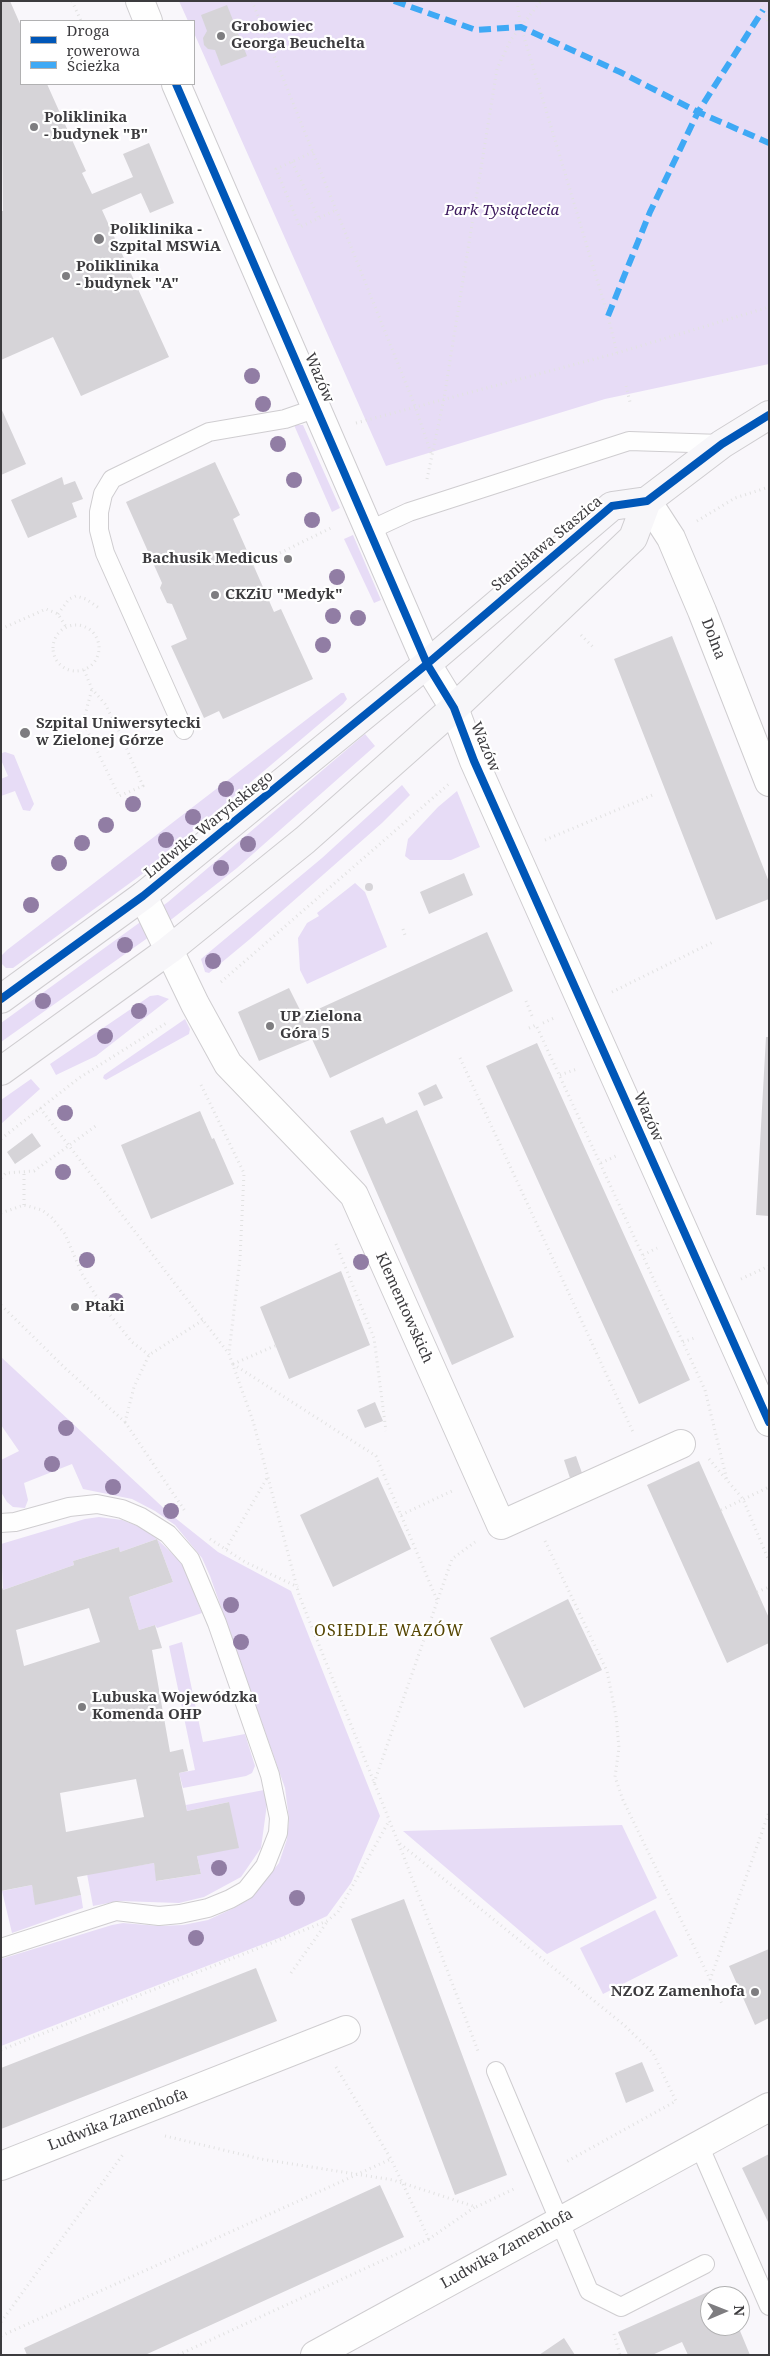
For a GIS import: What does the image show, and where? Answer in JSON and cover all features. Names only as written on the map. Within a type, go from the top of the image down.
[{"type":"street","points":[[140,1],[148,20]]},
{"type":"street","name":"Wazów","points":[[176,85],[317,408],[368,531],[427,664],[454,708],[474,760],[769,1422]]},
{"type":"street","name":"Stanisława Staszica","points":[[427,664],[612,506],[647,501],[722,444],[769,415]]},
{"type":"street","points":[[1,1071],[169,950],[305,840],[454,708],[633,538],[647,501]]},
{"type":"street","name":"Dolna","points":[[647,501],[671,538],[702,611],[769,782]]},
{"type":"street","name":"Ludwika Waryńskiego","points":[[1,999],[143,896],[427,664]]},
{"type":"street","name":"Klementowskich","points":[[143,896],[195,1004],[228,1064],[354,1195],[500,1524]]},
{"type":"street","points":[[500,1524],[680,1444]]},
{"type":"street","name":"Ludwika Zamenhofa","points":[[1,2166],[346,2030]]},
{"type":"street","name":"Ludwika Zamenhofa","points":[[315,2355],[698,2144],[769,2107]]},
{"type":"lane","points":[[184,730],[105,553],[99,530],[99,512],[103,494],[112,479],[209,432],[285,419],[317,408]]},
{"type":"lane","points":[[368,531],[422,508],[629,441],[722,444]]},
{"type":"lane","points":[[1,1523],[15,1522],[69,1507],[97,1504],[134,1514],[168,1534],[190,1559],[217,1623],[270,1775],[279,1818],[278,1833],[265,1866],[246,1890],[230,1899],[208,1908],[180,1914],[159,1916],[116,1911],[1,1948]]},
{"type":"lane","points":[[496,2071],[589,2291],[621,2307],[705,2264]]},
{"type":"lane","points":[[698,2144],[769,2306]]},
{"type":"path","points":[[72,1],[81,20]]},
{"type":"path","points":[[252,1],[258,20],[415,406],[432,457]]},
{"type":"path","points":[[516,1],[521,27],[608,316],[617,353]]},
{"type":"path","points":[[422,508],[444,398],[497,69],[510,41],[541,1]]},
{"type":"path","points":[[761,1],[769,25]]},
{"type":"path","points":[[236,30],[258,20]]},
{"type":"path","points":[[313,152],[276,169],[300,227],[336,210]]},
{"type":"path","points":[[292,162],[318,218]]},
{"type":"path","points":[[328,436],[356,423],[617,353],[769,307]]},
{"type":"path","points":[[626,386],[630,402]]},
{"type":"path","points":[[671,538],[735,498],[769,487]]},
{"type":"path","points":[[254,566],[333,527]]},
{"type":"path","points":[[58,614],[69,599],[76,596],[86,599],[100,609],[113,610],[129,606]]},
{"type":"path","points":[[1,629],[46,609],[58,614],[66,628]]},
{"type":"path","points":[[72,625],[87,628],[97,638],[99,654],[96,660],[84,670],[69,670],[57,661],[54,654],[55,639],[72,625]]},
{"type":"path","points":[[581,635],[592,647]]},
{"type":"path","points":[[84,670],[92,689],[105,704],[143,786],[119,796],[87,730],[85,715],[92,689]]},
{"type":"path","points":[[1,1139],[79,1078],[195,1004],[455,778]]},
{"type":"path","points":[[545,840],[655,794]]},
{"type":"path","points":[[403,929],[405,935]]},
{"type":"path","points":[[612,992],[712,942]]},
{"type":"path","points":[[526,1001],[532,1016]]},
{"type":"path","points":[[529,1028],[536,1025],[705,1390],[727,1480]]},
{"type":"path","points":[[460,1058],[646,1460]]},
{"type":"path","points":[[560,1076],[578,1068]]},
{"type":"path","points":[[198,1078],[244,1173],[240,1260],[229,1354]]},
{"type":"path","points":[[40,1108],[229,1354],[253,1421],[298,1587],[479,2053]]},
{"type":"path","points":[[1,1178],[6,1174],[34,1171],[97,1125]]},
{"type":"path","points":[[600,1163],[617,1156]]},
{"type":"path","points":[[24,1172],[24,1205]]},
{"type":"path","points":[[1,1213],[24,1205],[42,1210],[52,1218],[65,1234],[82,1274],[102,1305],[132,1342],[149,1356]]},
{"type":"path","points":[[336,1244],[374,1338],[386,1431]]},
{"type":"path","points":[[741,1279],[769,1266]]},
{"type":"path","points":[[1,1305],[64,1368],[125,1422],[188,1516]]},
{"type":"path","points":[[125,1422],[134,1387],[149,1356],[203,1320]]},
{"type":"path","points":[[232,1364],[277,1345]]},
{"type":"path","points":[[232,1364],[376,1456],[436,1600]]},
{"type":"path","points":[[680,1444],[703,1452],[743,1499],[769,1561]]},
{"type":"path","points":[[226,1549],[268,1477]]},
{"type":"path","points":[[401,1515],[479,1478]]},
{"type":"path","points":[[721,1510],[769,1487]]},
{"type":"path","points":[[530,1511],[607,1671],[616,1716],[619,1748],[615,1777],[623,1800],[723,2006]]},
{"type":"path","points":[[374,1783],[452,1558],[500,1524]]},
{"type":"path","points":[[204,1535],[245,1562],[298,1587]]},
{"type":"path","points":[[757,1592],[769,1588]]},
{"type":"path","points":[[710,1980],[769,1812]]},
{"type":"path","points":[[291,1973],[327,1921],[338,1912],[389,1820]]},
{"type":"path","points":[[178,2355],[429,2239],[476,2207],[540,2176],[676,2101],[653,2053],[624,2025],[398,1842]]},
{"type":"path","points":[[1,2050],[327,1921]]},
{"type":"path","points":[[321,2040],[391,2159],[429,2239]]},
{"type":"path","points":[[159,2135],[261,2159],[393,2180],[476,2207]]},
{"type":"path","points":[[1,2322],[129,2146]]},
{"type":"path","points":[[1,2336],[391,2159]]},
{"type":"green space","name":"Park Tysiąclecia","points":[[179,1],[769,1],[769,364],[605,399],[386,466],[195,35],[195,20],[188,20]]},
{"type":"green space","points":[[294,425],[303,425],[340,508],[332,512]]},
{"type":"green space","points":[[353,535],[381,600],[374,603],[344,539]]},
{"type":"green space","points":[[341,693],[344,693],[347,699],[343,704],[141,875],[13,968],[6,968],[1,963],[2,955],[7,950]]},
{"type":"green space","points":[[365,734],[375,746],[237,868],[149,937],[1,1042],[1,1023],[168,902]]},
{"type":"green space","points":[[2,753],[14,755],[34,804],[30,811],[23,810],[15,791],[1,796],[1,779],[8,776],[1,760]]},
{"type":"green space","points":[[402,785],[410,795],[382,823],[250,939],[209,973],[205,972],[201,959],[322,858]]},
{"type":"green space","points":[[457,791],[480,847],[451,860],[410,860],[405,856],[408,839],[438,807]]},
{"type":"green space","points":[[355,883],[365,892],[387,947],[307,984],[300,970],[298,938],[307,923],[319,916],[317,913]]},
{"type":"green space","points":[[158,995],[169,999],[96,1056],[56,1075],[50,1064],[150,996]]},
{"type":"green space","points":[[185,1019],[190,1029],[189,1034],[106,1080],[103,1078],[104,1075]]},
{"type":"green space","points":[[31,1079],[40,1089],[1,1124],[1,1100]]},
{"type":"green space","points":[[1,1357],[169,1513],[218,1552],[291,1591],[380,1816],[351,1883],[327,1916],[284,1936],[1,2046],[1,1959],[112,1925],[123,1923],[159,1926],[183,1925],[208,1920],[234,1908],[250,1899],[279,1863],[287,1839],[289,1819],[285,1788],[210,1576],[202,1558],[175,1525],[155,1511],[132,1499],[83,1489],[72,1464],[24,1483],[28,1500],[25,1508],[13,1507],[7,1502],[1,1492],[1,1460],[19,1451],[1,1425]]},
{"type":"green space","points":[[99,1517],[122,1520],[140,1527],[157,1539],[120,1552],[119,1547],[73,1561],[74,1565],[3,1590],[1,1544],[85,1519]]},
{"type":"green space","points":[[157,1539],[182,1563],[202,1613],[157,1628],[155,1625],[139,1630],[129,1597],[173,1582]]},
{"type":"green space","points":[[182,1642],[203,1742],[245,1734],[255,1766],[252,1773],[246,1776],[183,1788],[179,1773],[195,1770],[169,1646]]},
{"type":"green space","points":[[264,1790],[267,1804],[261,1848],[241,1877],[204,1897],[179,1903],[119,1901],[93,1906],[87,1874],[154,1863],[157,1881],[201,1874],[197,1856],[229,1802],[187,1811],[186,1805]]},
{"type":"green space","points":[[622,1825],[657,1898],[547,1954],[403,1831]]},
{"type":"green space","points":[[32,1885],[36,1904],[81,1895],[83,1908],[12,1933],[2,1891]]},
{"type":"green space","points":[[655,1910],[678,1956],[603,1994],[580,1948]]},
{"type":"building","points":[[1,1],[10,1],[20,24],[20,85],[47,85],[86,171],[82,173],[92,194],[133,177],[123,154],[149,143],[174,203],[150,213],[141,193],[102,210],[169,357],[81,396],[53,337],[1,360],[1,211],[3,211]]},
{"type":"building","name":"Grobowiec Georga Beuchelta","points":[[227,5],[247,56],[221,66],[215,50],[208,49],[204,45],[203,38],[207,31],[201,15]]},
{"type":"building","points":[[1,408],[26,464],[1,475]]},
{"type":"building","name":"CKZiU \"Medyk\"","points":[[215,462],[240,515],[233,519],[274,612],[281,609],[313,679],[223,719],[219,711],[204,718],[171,646],[187,639],[172,604],[167,603],[160,588],[162,583],[126,502]]},
{"type":"building","points":[[62,477],[64,485],[75,481],[83,499],[72,503],[77,517],[28,538],[11,500]]},
{"type":"building","points":[[672,636],[769,882],[769,899],[716,920],[614,659]]},
{"type":"building","points":[[464,873],[473,895],[429,914],[420,892]]},
{"type":"building","points":[[369,883],[373,887],[369,891],[365,887]]},
{"type":"building","points":[[487,932],[513,991],[330,1078],[312,1039],[259,1061],[238,1012],[289,988],[303,1016]]},
{"type":"building","points":[[766,1037],[769,1037],[769,1216],[756,1215]]},
{"type":"building","points":[[537,1043],[690,1380],[639,1404],[486,1066]]},
{"type":"building","points":[[436,1084],[443,1098],[424,1106],[418,1093]]},
{"type":"building","points":[[417,1110],[514,1337],[452,1365],[350,1131],[383,1117],[386,1124]]},
{"type":"building","points":[[200,1111],[234,1184],[151,1219],[121,1145]]},
{"type":"building","points":[[32,1133],[41,1146],[15,1164],[7,1152]]},
{"type":"building","points":[[341,1271],[370,1345],[289,1379],[260,1307]]},
{"type":"building","points":[[375,1402],[383,1421],[365,1428],[357,1410]]},
{"type":"building","points":[[576,1456],[582,1473],[570,1478],[564,1460]]},
{"type":"building","points":[[699,1461],[769,1618],[769,1643],[727,1663],[647,1485]]},
{"type":"building","points":[[378,1477],[411,1549],[333,1587],[300,1515]]},
{"type":"building","name":"Lubuska Wojewódzka Komenda OHP","points":[[157,1539],[173,1582],[129,1597],[139,1630],[155,1625],[162,1648],[152,1650],[170,1752],[183,1749],[188,1771],[179,1773],[187,1811],[229,1802],[239,1848],[197,1856],[201,1874],[156,1881],[154,1863],[77,1877],[81,1895],[35,1905],[32,1885],[1,1891],[1,1585],[3,1590],[74,1565],[73,1561],[119,1547],[120,1552]],"holes":[[[89,1608],[100,1642],[24,1666],[16,1630]],[[136,1779],[144,1817],[66,1832],[60,1793]]]},
{"type":"building","points":[[568,1599],[602,1670],[524,1708],[490,1638]]},
{"type":"building","points":[[404,1899],[507,2175],[455,2195],[351,1919]]},
{"type":"building","name":"NZOZ Zamenhofa","points":[[769,1949],[769,2018],[755,2025],[729,1966]]},
{"type":"building","points":[[256,1968],[277,2021],[1,2129],[1,2068]]},
{"type":"building","points":[[642,2062],[654,2091],[626,2103],[615,2073]]},
{"type":"building","points":[[769,2154],[769,2224],[742,2168]]},
{"type":"building","points":[[380,2185],[404,2237],[145,2355],[27,2355],[24,2348]]},
{"type":"building","points":[[700,2295],[700,2336],[742,2336],[750,2355],[688,2355],[682,2342],[652,2355],[628,2355],[618,2332]]},
{"type":"building","points":[[564,2338],[575,2355],[539,2355]]},
{"type":"marked path","points":[[394,1],[476,30],[521,27],[620,72],[698,112],[769,143]]},
{"type":"marked path","points":[[608,316],[650,212],[698,112],[763,10]]},
{"type":"cycle path","points":[[176,85],[427,664],[454,708],[474,761],[769,1422]]},
{"type":"cycle path","points":[[1,999],[143,896],[427,664],[612,506],[647,501],[722,444],[769,415]]},
{"type":"place","name":"Grobowiec Georga Beuchelta","points":[[221,36]]},
{"type":"place","name":"Poliklinika - budynek \"B\"","points":[[34,127]]},
{"type":"place","name":"Poliklinika - Szpital MSWiA","points":[[99,239]]},
{"type":"place","name":"Poliklinika - budynek \"A\"","points":[[66,276]]},
{"type":"place","name":"Bachusik Medicus","points":[[288,559]]},
{"type":"place","name":"CKZiU \"Medyk\"","points":[[215,595]]},
{"type":"place","name":"Szpital Uniwersytecki w Zielonej Górze","points":[[25,733]]},
{"type":"place","name":"UP Zielona Góra 5","points":[[270,1026]]},
{"type":"place","name":"Ptaki","points":[[75,1307]]},
{"type":"place","name":"Lubuska Wojewódzka Komenda OHP","points":[[82,1707]]},
{"type":"place","name":"NZOZ Zamenhofa","points":[[755,1992]]},
{"type":"district","name":"OSIEDLE WAZÓW","points":[[389,1631]]}]
